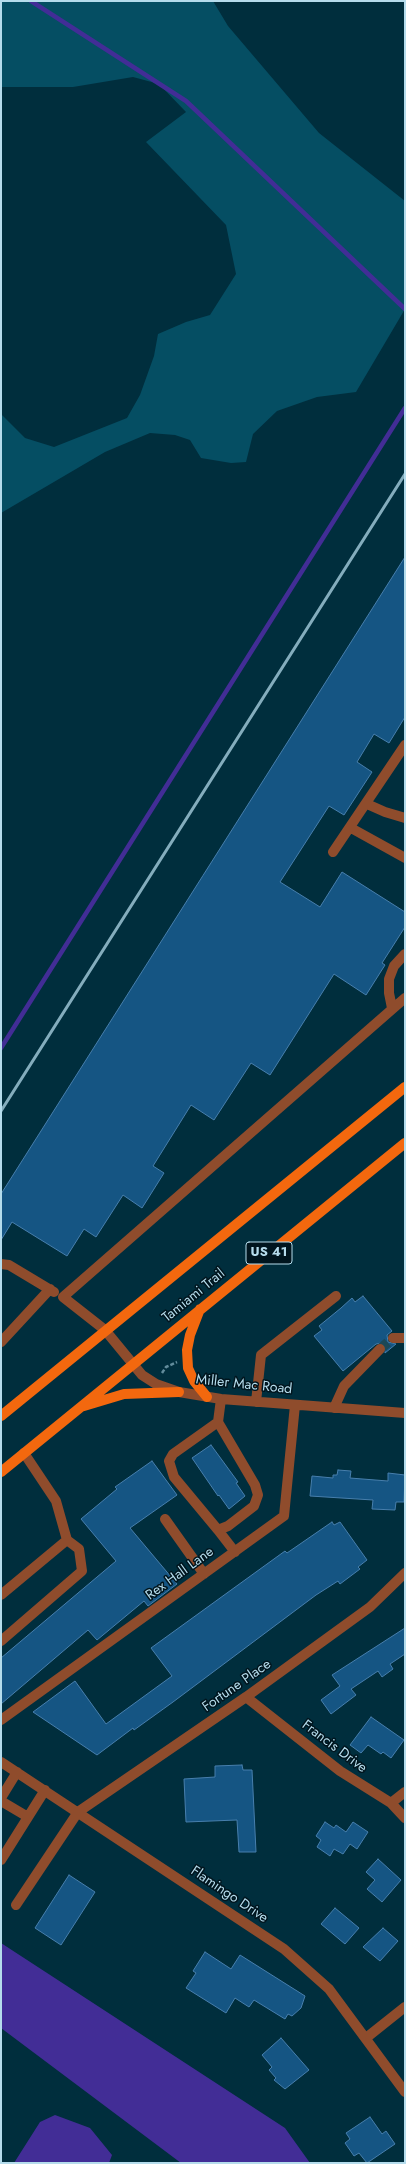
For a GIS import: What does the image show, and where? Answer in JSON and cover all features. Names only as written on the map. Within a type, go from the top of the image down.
[{"type":"main road","name":"Tamiami Trail","points":[[1,1416],[405,1087]]},
{"type":"main road","name":"Tamiami Trail","points":[[1,1472],[200,1308],[405,1143]]},
{"type":"main road","points":[[200,1308],[190,1335],[187,1350],[188,1368],[194,1381],[207,1397]]},
{"type":"main road","points":[[78,1408],[124,1394],[179,1392]]},
{"type":"street","points":[[333,852],[351,828],[405,745]]},
{"type":"street","points":[[367,804],[385,812],[405,818]]},
{"type":"street","points":[[351,828],[405,858]]},
{"type":"street","points":[[392,1008],[388,979],[394,966],[405,954]]},
{"type":"street","points":[[63,1297],[405,998]]},
{"type":"street","name":"Miller Mac Road","points":[[1,1264],[10,1265],[19,1272],[63,1297],[105,1330],[142,1374],[156,1384],[179,1392],[207,1397],[405,1413]]},
{"type":"street","points":[[1,1342],[50,1289]]},
{"type":"street","points":[[256,1402],[261,1355],[336,1296]]},
{"type":"street","points":[[393,1338],[405,1338]]},
{"type":"street","points":[[334,1408],[344,1386],[380,1350]]},
{"type":"street","points":[[218,1530],[228,1526],[254,1506],[258,1495],[254,1485],[218,1422],[221,1398]]},
{"type":"street","name":"Rex Hall Lane","points":[[1,1720],[284,1516],[295,1405]]},
{"type":"street","points":[[218,1422],[173,1454],[169,1461],[174,1477],[235,1552]]},
{"type":"street","points":[[1,1641],[82,1571],[79,1549],[67,1540],[56,1500],[24,1453]]},
{"type":"street","points":[[165,1519],[204,1574]]},
{"type":"street","points":[[1,1595],[67,1540]]},
{"type":"street","name":"Fortune Place","points":[[78,1812],[246,1697],[370,1607],[405,1573]]},
{"type":"street","name":"Francis Drive","points":[[246,1697],[340,1771],[391,1803],[405,1818]]},
{"type":"street","name":"Flamingo Drive","points":[[1,1762],[284,1949],[329,1989],[405,2092]]},
{"type":"street","points":[[17,1772],[1,1799],[28,1816]]},
{"type":"street","points":[[1,1860],[45,1790]]},
{"type":"street","points":[[391,1803],[405,1792]]},
{"type":"street","points":[[16,1905],[78,1812]]},
{"type":"street","points":[[366,2038],[405,2007]]},
{"type":"path","points":[[160,1377],[166,1367],[177,1362]]},
{"type":"shaded area","points":[[1,1],[213,1],[228,26],[319,133],[405,201],[405,309],[356,392],[317,397],[277,411],[253,434],[246,462],[231,463],[201,458],[190,440],[175,435],[150,433],[105,452],[1,513],[1,414],[25,438],[54,447],[127,418],[140,395],[154,356],[158,334],[186,322],[210,315],[236,274],[226,225],[146,142],[186,112],[159,84],[133,77],[73,87],[1,87]]},
{"type":"shaded area","points":[[1,1943],[285,2128],[310,2163],[181,2163],[1,2028]]},
{"type":"shaded area","points":[[55,2115],[90,2128],[112,2155],[109,2163],[14,2163],[40,2122]]},
{"type":"building","points":[[405,557],[405,717],[389,743],[374,734],[357,762],[372,772],[344,815],[329,806],[280,882],[320,907],[342,872],[405,912],[405,927],[382,963],[385,965],[366,995],[334,974],[270,1075],[251,1063],[214,1120],[191,1105],[153,1166],[164,1173],[142,1208],[123,1195],[96,1237],[84,1229],[67,1256],[12,1222],[1,1240],[1,1194]]},
{"type":"building","points":[[363,1296],[392,1331],[387,1335],[388,1342],[396,1344],[385,1353],[385,1345],[381,1343],[376,1344],[343,1371],[314,1336],[322,1330],[319,1326],[352,1298],[355,1302]]},
{"type":"building","points":[[211,1445],[238,1482],[236,1483],[245,1496],[229,1509],[219,1495],[218,1496],[192,1458]]},
{"type":"building","points":[[152,1461],[177,1495],[130,1528],[177,1584],[148,1606],[144,1601],[97,1640],[88,1630],[1,1704],[1,1658],[116,1561],[81,1519],[117,1489],[115,1487]]},
{"type":"building","points":[[338,1470],[351,1471],[350,1478],[388,1481],[388,1473],[405,1475],[404,1502],[396,1502],[395,1510],[372,1509],[373,1500],[310,1496],[312,1476],[333,1478],[333,1475],[337,1475]]},
{"type":"building","points":[[332,1522],[334,1525],[340,1522],[367,1560],[358,1567],[360,1569],[340,1584],[338,1581],[316,1595],[173,1702],[134,1730],[133,1728],[97,1755],[33,1712],[75,1681],[106,1724],[172,1676],[151,1648],[285,1551],[287,1553]]},
{"type":"building","points":[[405,1628],[405,1654],[390,1664],[393,1669],[382,1677],[378,1671],[351,1689],[356,1695],[331,1714],[321,1700],[340,1686],[332,1675]]},
{"type":"building","points":[[371,1717],[404,1740],[391,1758],[383,1752],[381,1754],[368,1745],[361,1753],[350,1745]]},
{"type":"building","points":[[242,1765],[243,1770],[252,1770],[256,1852],[239,1852],[237,1820],[186,1822],[184,1779],[215,1777],[215,1766]]},
{"type":"building","points":[[325,1822],[334,1828],[336,1825],[346,1832],[353,1822],[368,1832],[357,1849],[350,1844],[343,1854],[334,1849],[330,1856],[317,1847],[321,1840],[316,1836]]},
{"type":"building","points":[[378,1859],[401,1880],[382,1902],[367,1889],[375,1880],[366,1872]]},
{"type":"building","points":[[69,1875],[95,1892],[61,1945],[35,1928]]},
{"type":"building","points":[[335,1908],[359,1928],[345,1944],[321,1924]]},
{"type":"building","points":[[383,1928],[398,1941],[380,1961],[363,1947]]},
{"type":"building","points":[[205,1952],[231,1969],[240,1955],[305,1996],[301,2008],[292,2016],[288,2014],[285,2019],[254,2000],[249,2007],[235,1998],[226,2013],[186,1988],[196,1973],[193,1971]]},
{"type":"building","points":[[281,2038],[309,2070],[285,2089],[274,2080],[276,2078],[269,2070],[272,2067],[262,2055]]},
{"type":"building","points":[[370,2117],[382,2134],[386,2131],[395,2144],[367,2163],[359,2153],[354,2156],[345,2143],[350,2139],[346,2133]]},
{"type":"waterway","points":[[31,1],[186,101],[405,309]]},
{"type":"waterway","points":[[1,1048],[405,408]]},
{"type":"tunnel","points":[[380,1349],[393,1338]]},
{"type":"railway","points":[[1,1111],[405,474]]}]
